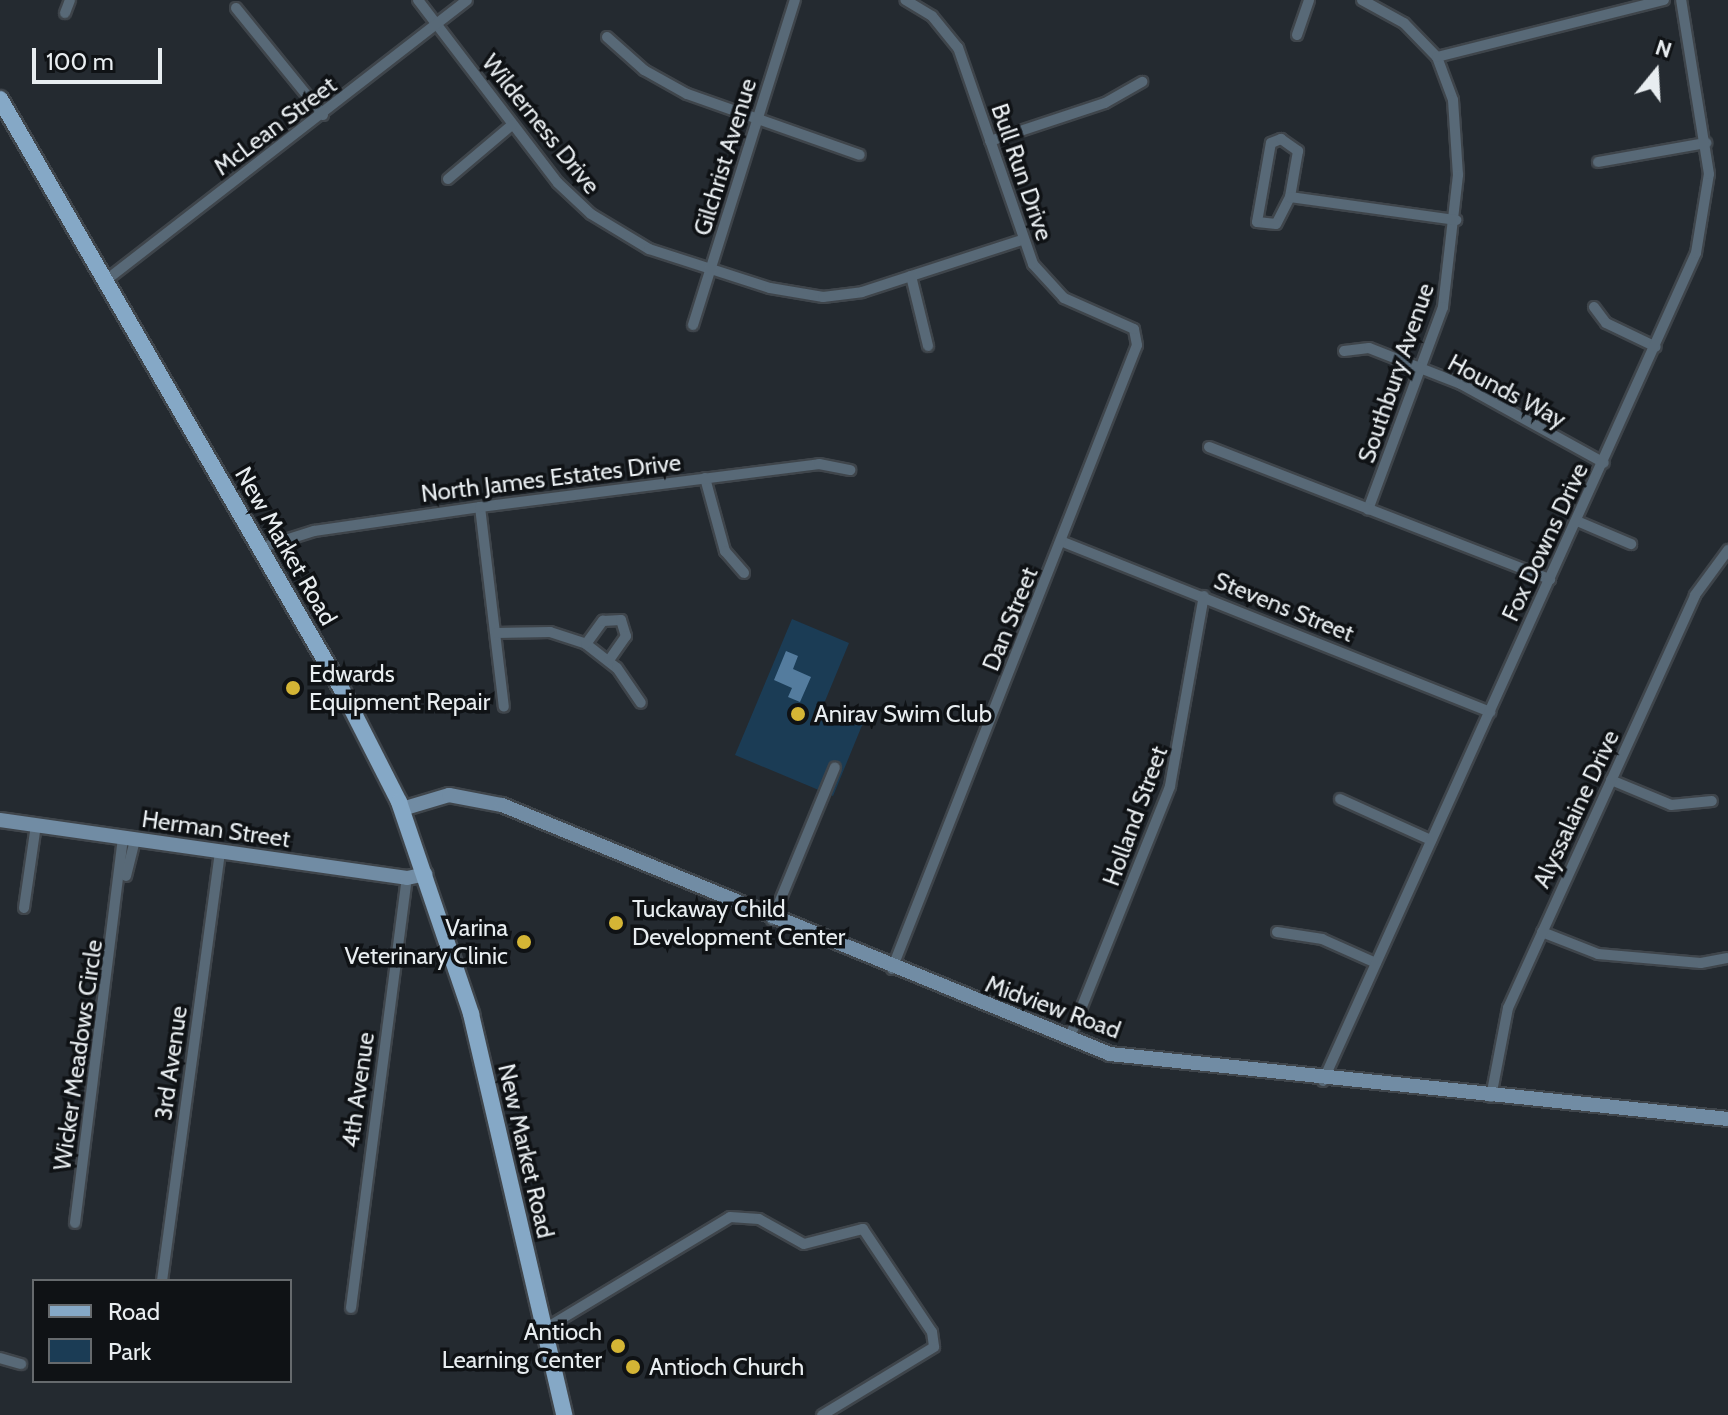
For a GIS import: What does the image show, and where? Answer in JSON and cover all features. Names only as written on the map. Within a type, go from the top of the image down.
[{"type":"main road","name":"New Market Road","points":[[0,99],[260,548],[402,809],[471,1014],[564,1415]]},
{"type":"street","points":[[65,13],[70,0]]},
{"type":"street","name":"Wilderness Drive","points":[[418,0],[512,125],[591,214],[649,249],[711,270],[823,297],[911,276],[1022,240]]},
{"type":"street","name":"McLean Street","points":[[105,281],[438,27],[467,0]]},
{"type":"street","name":"Gilchrist Avenue","points":[[693,325],[795,0]]},
{"type":"street","name":"Bull Run Drive","points":[[905,0],[932,16],[958,48],[1022,240],[1033,264],[1064,298],[1132,328]]},
{"type":"street","points":[[1297,35],[1309,0]]},
{"type":"street","name":"Southbury Avenue","points":[[1362,0],[1404,23],[1437,57],[1453,100],[1456,220],[1443,307],[1368,510]]},
{"type":"street","points":[[1437,57],[1664,0]]},
{"type":"street","name":"Fox Downs Drive","points":[[1323,1081],[1656,347],[1699,237],[1706,143],[1681,0]]},
{"type":"street","points":[[236,8],[323,115]]},
{"type":"street","points":[[607,37],[665,83],[860,155]]},
{"type":"street","points":[[990,141],[1105,103],[1142,82]]},
{"type":"street","points":[[448,179],[512,125]]},
{"type":"street","points":[[1281,139],[1298,151],[1290,197],[1276,224],[1257,222],[1271,143],[1281,139]]},
{"type":"street","points":[[1598,162],[1706,143]]},
{"type":"street","points":[[1290,197],[1456,220]]},
{"type":"street","points":[[911,276],[928,346]]},
{"type":"street","points":[[1594,307],[1606,323],[1656,347]]},
{"type":"street","name":"Dan Street","points":[[892,969],[1063,542],[1134,355],[1132,328]]},
{"type":"street","name":"Hounds Way","points":[[1344,351],[1369,348],[1422,369],[1604,463]]},
{"type":"street","points":[[1209,447],[1550,579]]},
{"type":"street","name":"North James Estates Drive","points":[[260,548],[302,533],[480,507],[819,464],[850,470]]},
{"type":"street","points":[[705,478],[725,551],[744,573]]},
{"type":"street","points":[[480,507],[504,707]]},
{"type":"street","points":[[1577,521],[1631,544]]},
{"type":"street","name":"Stevens Street","points":[[1063,542],[1490,712]]},
{"type":"street","name":"Alyssalaine Drive","points":[[1491,1097],[1500,1027],[1700,586],[1728,550]]},
{"type":"street","name":"Holland Street","points":[[1069,1039],[1170,786],[1204,596]]},
{"type":"street","points":[[586,644],[603,621],[621,620],[626,636],[609,660]]},
{"type":"street","points":[[496,633],[550,632],[586,644],[609,660],[641,703]]},
{"type":"street","points":[[772,920],[835,767]]},
{"type":"street","points":[[1611,780],[1671,805],[1712,801]]},
{"type":"street","name":"Midview Road","points":[[402,809],[449,795],[483,799],[892,969],[1110,1054],[1323,1081],[1728,1119]]},
{"type":"street","points":[[1340,799],[1431,840]]},
{"type":"street","name":"Herman Street","points":[[0,820],[407,878],[426,874]]},
{"type":"street","points":[[24,908],[36,825]]},
{"type":"street","name":"Wicker Meadows Circle","points":[[75,1223],[129,839]]},
{"type":"street","name":"3rd Avenue","points":[[162,1279],[220,851]]},
{"type":"street","name":"4th Avenue","points":[[351,1308],[407,878]]},
{"type":"street","points":[[1277,932],[1322,939],[1376,963]]},
{"type":"street","points":[[1542,932],[1598,954],[1692,963],[1727,958]]},
{"type":"street","points":[[543,1330],[709,1226],[742,1215],[804,1244],[868,1231],[934,1343],[822,1415]]},
{"type":"street","points":[[0,1358],[21,1364]]},
{"type":"green space","name":"Anirav Swim Club","points":[[792,619],[849,643],[823,706],[863,723],[833,796],[735,755]]},
{"type":"shaded area","points":[[786,651],[798,656],[793,669],[811,677],[800,702],[788,697],[792,688],[774,680]]},
{"type":"place","name":"Edwards Equipment Repair","points":[[293,688]]},
{"type":"place","name":"Anirav Swim Club","points":[[798,714]]},
{"type":"place","name":"Tuckaway Child Development Center","points":[[616,923]]},
{"type":"place","name":"Varina Veterinary Clinic","points":[[524,942]]},
{"type":"place","name":"Antioch Learning Center","points":[[618,1346]]},
{"type":"place","name":"Antioch Church","points":[[633,1367]]}]
